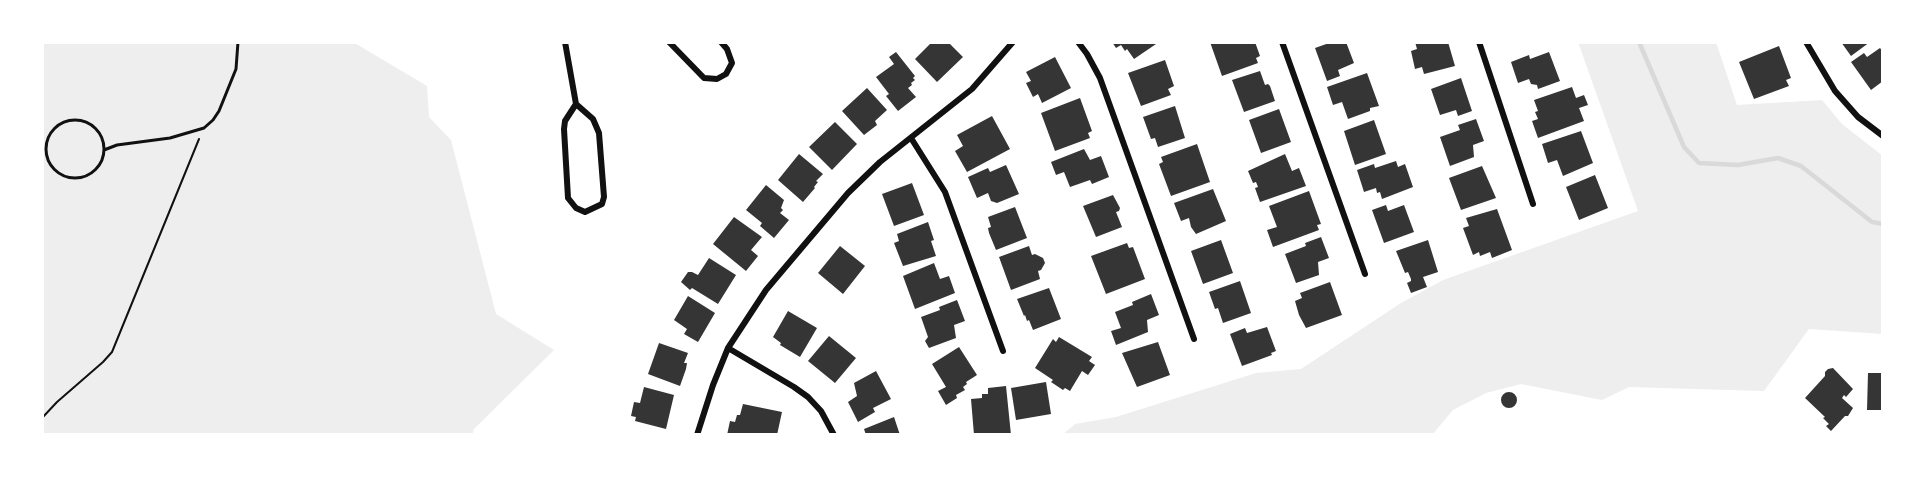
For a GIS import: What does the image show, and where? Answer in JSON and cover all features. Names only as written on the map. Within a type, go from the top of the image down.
[{"type":"street","points":[[565,42],[576,104],[593,119],[599,133],[604,197],[602,204],[585,212],[576,208],[568,198],[564,129],[565,122],[576,104]]},
{"type":"street","points":[[669,42],[704,78],[717,79],[726,74],[732,63],[727,49],[721,42]]},
{"type":"street","points":[[697,435],[728,348],[766,290],[828,216],[880,162],[972,89],[1013,42]]},
{"type":"street","points":[[1078,42],[1100,78],[1194,339]]},
{"type":"street","points":[[1282,42],[1365,274]]},
{"type":"street","points":[[1479,42],[1533,204]]},
{"type":"street","points":[[1806,42],[1835,91],[1858,117],[1883,136]]},
{"type":"street","points":[[911,138],[945,192],[1003,351]]},
{"type":"street","points":[[728,348],[808,397],[821,411],[834,435]]},
{"type":"lane","points":[[104,150],[117,145],[170,138],[204,128],[213,120],[223,102],[236,69],[238,42]]},
{"type":"lane","points":[[74,120],[83,121],[98,132],[104,150],[97,167],[81,177],[72,178],[55,170],[46,153],[50,135],[56,127],[74,120]]},
{"type":"path","points":[[42,418],[112,352],[204,128]]},
{"type":"shaded area","points":[[42,42],[353,42],[427,86],[429,117],[451,140],[496,314],[554,350],[474,429],[472,435],[42,435]]},
{"type":"shaded area","points":[[1578,42],[1716,42],[1737,105],[1822,100],[1842,124],[1883,156],[1883,334],[1809,329],[1764,391],[1629,387],[1602,400],[1521,384],[1486,393],[1453,410],[1432,435],[1062,435],[1075,424],[1116,417],[1256,373],[1301,369],[1401,303],[1443,280],[1638,211]]},
{"type":"building","points":[[932,42],[948,42],[963,57],[937,82],[915,59]]},
{"type":"building","points":[[1112,42],[1159,42],[1134,59],[1127,49],[1125,51],[1121,45],[1116,48]]},
{"type":"building","points":[[1210,42],[1255,42],[1260,56],[1256,58],[1258,63],[1222,76]]},
{"type":"building","points":[[1332,42],[1346,42],[1354,63],[1338,70],[1340,76],[1327,81],[1315,48]]},
{"type":"building","points":[[1415,42],[1448,42],[1455,66],[1424,74],[1422,67],[1415,69],[1411,51],[1417,49]]},
{"type":"building","points":[[1841,42],[1870,42],[1851,56]]},
{"type":"building","points":[[1779,46],[1791,78],[1786,80],[1789,86],[1754,99],[1739,62]]},
{"type":"building","points":[[1880,48],[1883,52],[1883,81],[1871,90],[1851,62],[1864,53],[1867,57]]},
{"type":"building","points":[[896,52],[915,76],[913,78],[915,80],[908,88],[916,97],[898,111],[886,96],[889,94],[876,77],[894,64],[889,57]]},
{"type":"building","points":[[1549,52],[1560,81],[1538,89],[1537,85],[1531,84],[1529,79],[1518,83],[1511,62],[1529,55],[1530,59]]},
{"type":"building","points":[[1055,57],[1071,88],[1042,103],[1038,94],[1033,97],[1026,83],[1031,81],[1026,72]]},
{"type":"building","points":[[1165,60],[1174,86],[1168,89],[1171,95],[1141,106],[1128,73]]},
{"type":"building","points":[[1260,71],[1265,85],[1270,86],[1275,101],[1244,112],[1232,80]]},
{"type":"building","points":[[1367,73],[1379,106],[1348,119],[1342,102],[1333,105],[1327,87]]},
{"type":"building","points":[[1461,78],[1472,111],[1458,116],[1456,110],[1440,115],[1431,89]]},
{"type":"building","points":[[1572,87],[1576,98],[1584,95],[1588,105],[1579,108],[1584,121],[1538,138],[1532,121],[1538,119],[1534,100]]},
{"type":"building","points":[[867,88],[887,110],[875,121],[877,125],[864,135],[842,111]]},
{"type":"building","points":[[1080,98],[1092,131],[1088,133],[1090,138],[1055,151],[1041,113]]},
{"type":"building","points":[[1175,106],[1185,138],[1158,147],[1155,138],[1151,139],[1143,117]]},
{"type":"building","points":[[1279,109],[1291,142],[1261,153],[1249,120]]},
{"type":"building","points":[[992,116],[1010,149],[967,172],[955,151],[963,146],[957,135]]},
{"type":"building","points":[[1476,119],[1484,141],[1473,145],[1474,157],[1450,166],[1440,137],[1460,130],[1458,125]]},
{"type":"building","points":[[1374,120],[1386,154],[1355,165],[1344,131]]},
{"type":"building","points":[[835,122],[857,144],[832,170],[809,147]]},
{"type":"building","points":[[1581,131],[1593,163],[1563,176],[1557,160],[1548,163],[1542,144]]},
{"type":"building","points":[[1197,144],[1210,182],[1171,196],[1159,164],[1163,162],[1161,157]]},
{"type":"building","points":[[1084,149],[1090,160],[1101,156],[1109,177],[1092,184],[1090,180],[1070,187],[1064,172],[1056,175],[1051,162]]},
{"type":"building","points":[[799,154],[823,174],[803,202],[778,180]]},
{"type":"building","points":[[1285,154],[1292,171],[1299,168],[1306,186],[1260,202],[1255,188],[1258,187],[1256,182],[1253,183],[1248,171]]},
{"type":"building","points":[[1396,161],[1398,167],[1405,164],[1413,187],[1382,199],[1376,188],[1364,192],[1357,170],[1374,164],[1375,168]]},
{"type":"building","points":[[1006,165],[1019,194],[997,203],[991,201],[988,193],[977,198],[968,177],[988,168],[990,172]]},
{"type":"building","points":[[1482,166],[1496,198],[1461,210],[1449,178]]},
{"type":"building","points":[[1595,175],[1608,208],[1579,220],[1566,187]]},
{"type":"building","points":[[912,183],[924,215],[894,226],[882,194]]},
{"type":"building","points":[[766,185],[784,200],[781,208],[783,210],[780,213],[789,220],[774,238],[760,226],[762,223],[746,210]]},
{"type":"building","points":[[1213,189],[1226,221],[1196,234],[1189,218],[1181,221],[1174,203]]},
{"type":"building","points":[[1309,191],[1321,224],[1317,225],[1319,230],[1273,247],[1267,230],[1277,227],[1269,206]]},
{"type":"building","points":[[1113,195],[1120,208],[1116,212],[1122,227],[1096,237],[1083,206]]},
{"type":"building","points":[[1386,205],[1388,211],[1404,205],[1414,232],[1384,243],[1372,210]]},
{"type":"building","points":[[1015,207],[1027,238],[996,250],[989,233],[988,228],[991,227],[988,217]]},
{"type":"building","points":[[1497,209],[1512,250],[1492,258],[1490,252],[1480,256],[1479,252],[1473,255],[1463,228],[1469,226],[1466,218]]},
{"type":"building","points":[[734,217],[762,237],[751,250],[758,256],[746,271],[713,244]]},
{"type":"building","points":[[928,222],[936,256],[903,266],[894,243],[899,241],[897,234]]},
{"type":"building","points":[[1321,237],[1329,258],[1318,262],[1319,275],[1296,283],[1285,254]]},
{"type":"building","points":[[1221,240],[1233,273],[1203,284],[1191,251]]},
{"type":"building","points":[[1428,240],[1438,272],[1423,277],[1427,287],[1411,293],[1407,283],[1411,279],[1408,272],[1405,273],[1396,251]]},
{"type":"building","points":[[1127,243],[1129,248],[1133,247],[1145,279],[1106,294],[1091,256]]},
{"type":"building","points":[[840,246],[865,266],[843,294],[818,273]]},
{"type":"building","points":[[1029,246],[1032,255],[1043,258],[1045,263],[1038,271],[1040,279],[1011,290],[999,257]]},
{"type":"building","points":[[709,258],[736,275],[718,304],[692,288],[690,290],[681,282],[688,272],[698,275]]},
{"type":"building","points":[[934,263],[940,279],[949,276],[955,293],[915,309],[903,276]]},
{"type":"building","points":[[1240,281],[1251,313],[1223,323],[1209,292]]},
{"type":"building","points":[[1330,282],[1342,315],[1306,328],[1295,301],[1302,298],[1300,293]]},
{"type":"building","points":[[1049,288],[1061,319],[1033,330],[1017,299]]},
{"type":"building","points":[[1151,294],[1159,315],[1147,320],[1148,332],[1116,345],[1111,331],[1121,328],[1115,312]]},
{"type":"building","points":[[688,296],[715,313],[698,342],[684,334],[687,329],[674,320]]},
{"type":"building","points":[[957,300],[965,321],[954,325],[956,338],[929,348],[925,341],[928,337],[921,317]]},
{"type":"building","points":[[788,311],[817,328],[800,357],[780,345],[781,343],[773,337]]},
{"type":"building","points":[[1267,327],[1276,351],[1271,353],[1272,355],[1242,366],[1230,334],[1245,328],[1247,333]]},
{"type":"building","points":[[829,336],[856,358],[835,383],[808,361]]},
{"type":"building","points":[[1059,337],[1092,357],[1089,361],[1095,365],[1088,375],[1082,371],[1070,391],[1065,388],[1063,390],[1035,368],[1053,339],[1056,342]]},
{"type":"building","points":[[1158,342],[1170,375],[1137,387],[1122,353]]},
{"type":"building","points":[[659,343],[688,353],[684,363],[687,363],[686,369],[680,386],[648,374]]},
{"type":"building","points":[[959,347],[977,375],[966,382],[967,384],[963,387],[965,390],[956,395],[957,398],[946,405],[938,391],[946,387],[932,364]]},
{"type":"building","points":[[1833,368],[1853,389],[1842,398],[1853,408],[1848,416],[1845,416],[1831,431],[1826,426],[1829,424],[1823,418],[1825,417],[1805,398],[1825,376],[1825,372]]},
{"type":"building","points":[[876,371],[891,399],[873,408],[875,412],[858,422],[848,402],[857,396],[854,383]]},
{"type":"building","points":[[1868,373],[1883,373],[1883,410],[1867,410]]},
{"type":"building","points":[[1046,382],[1051,414],[1016,420],[1011,388]]},
{"type":"building","points":[[1006,386],[1011,435],[974,435],[971,399],[982,398],[982,394],[988,394],[988,388]]},
{"type":"building","points":[[644,387],[674,395],[666,429],[635,421],[636,417],[631,416],[634,402],[640,403]]},
{"type":"building","points":[[1506,392],[1512,392],[1517,400],[1515,406],[1506,408],[1501,403],[1501,397]]},
{"type":"building","points":[[743,404],[782,412],[777,435],[727,435],[730,421],[735,422]]},
{"type":"building","points":[[894,417],[900,435],[866,435],[864,429]]},
{"type":"waterway","points":[[1639,42],[1684,147],[1699,163],[1738,165],[1778,158],[1801,166],[1872,222],[1883,224]]}]
